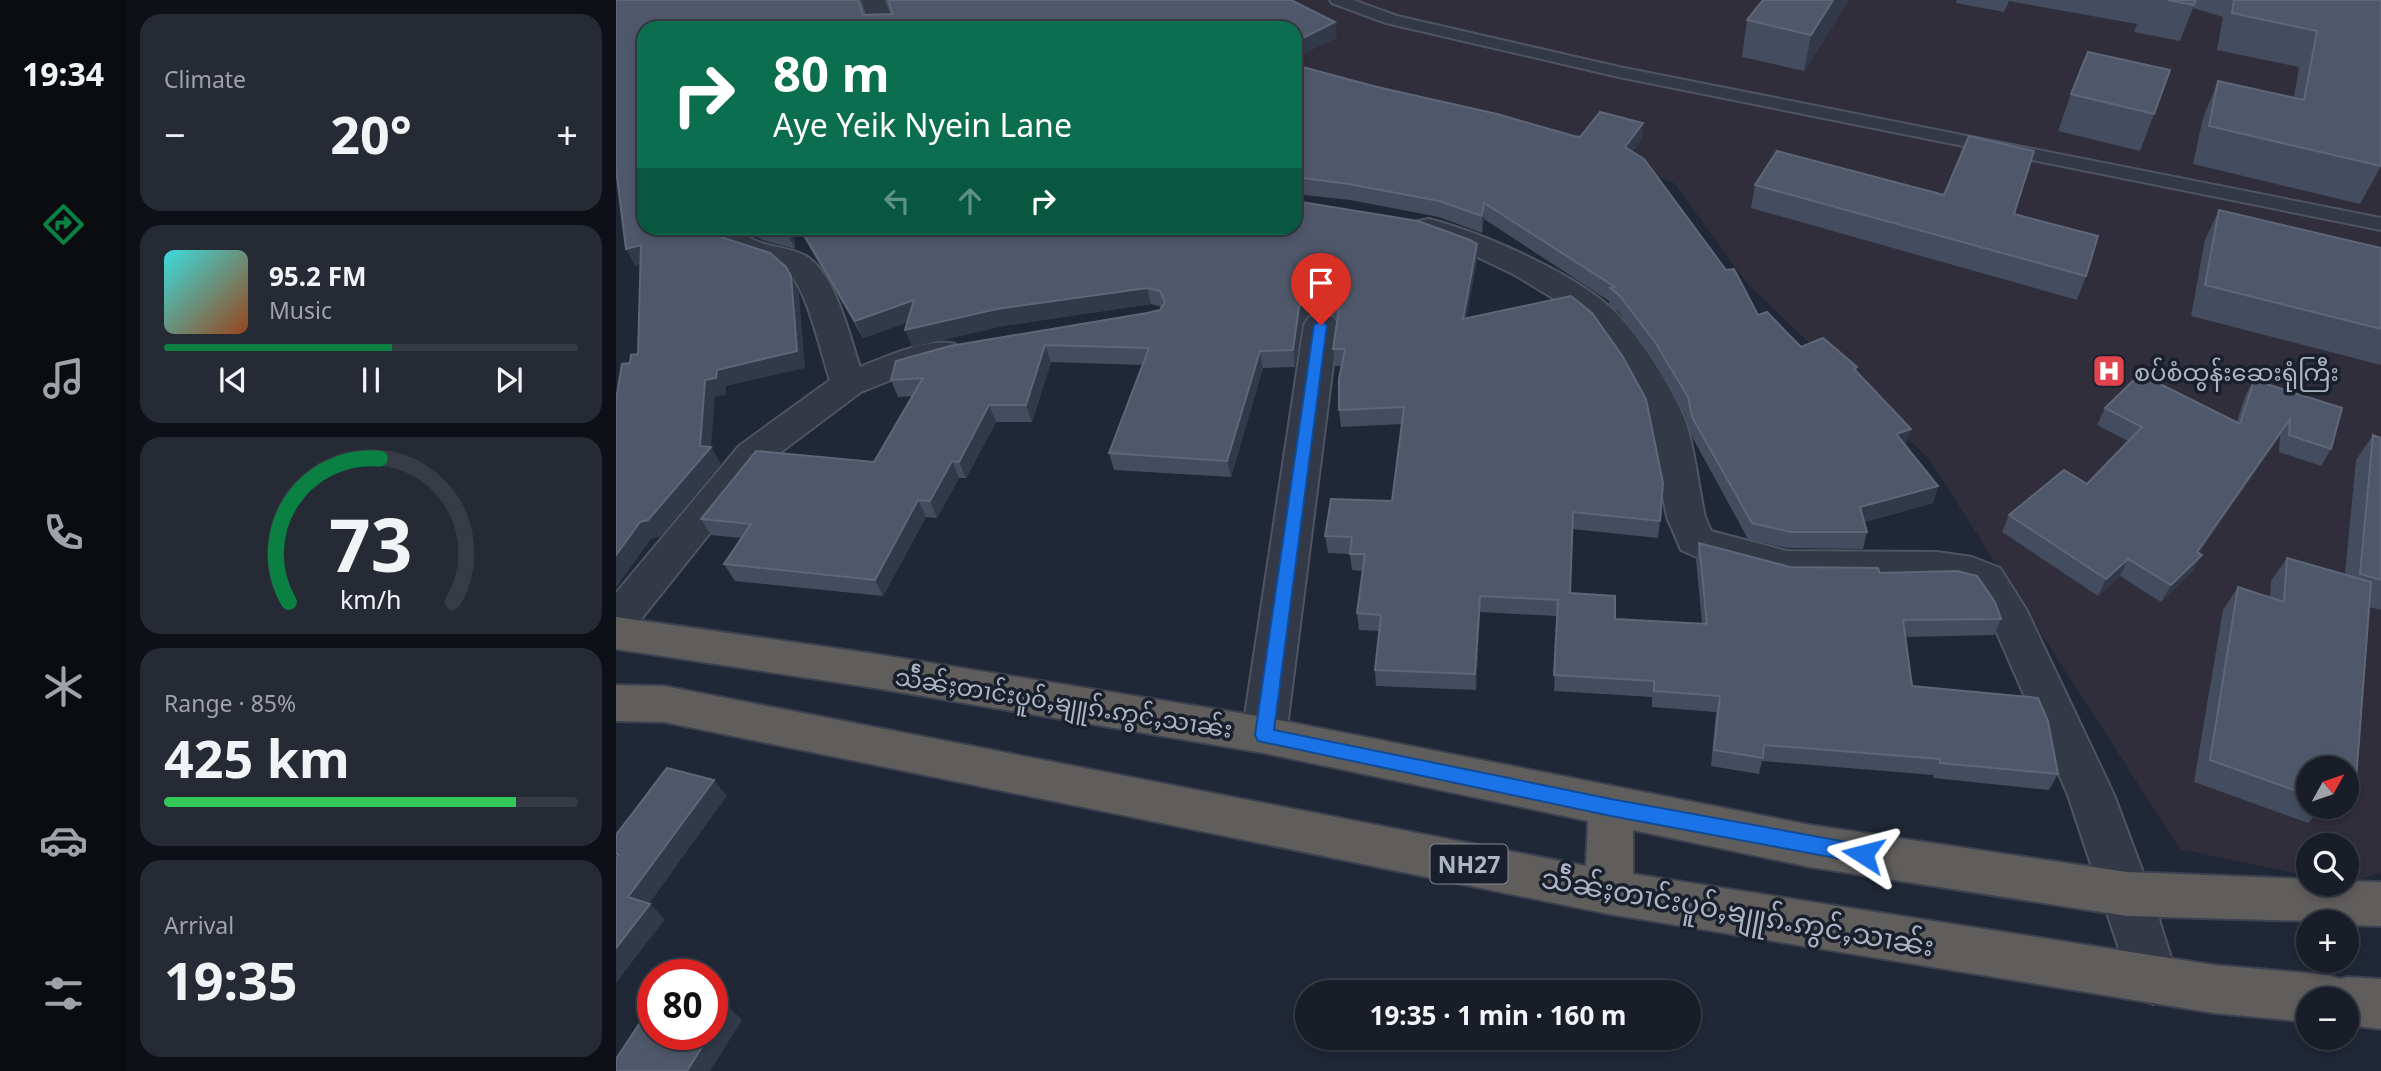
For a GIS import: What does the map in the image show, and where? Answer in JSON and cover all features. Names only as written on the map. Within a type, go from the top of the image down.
[{"type":"highway","name":"သဵႅၼ်ႈတၢင်းပူဝ်ႇၶျူၵ်ႉဢွင်ႇသၢၼ်း","points":[[616,633],[888,673],[1264,735],[1611,808],[1810,846],[2127,894],[2381,904]]},
{"type":"highway","name":"သဵႅၼ်ႈတၢင်းပူဝ်ႇၶျူၵ်ႉဢွင်ႇသၢၼ်း","points":[[616,703],[678,707],[1609,892],[2153,980],[2296,996]]},
{"type":"highway","points":[[1609,892],[1611,808]]},
{"type":"highway","points":[[2359,1002],[2381,1004]]},
{"type":"street","points":[[873,0],[880,21]]},
{"type":"street","points":[[1402,222],[1428,227],[1493,252],[1572,296],[1605,321],[1639,368],[1665,415],[1686,517],[1695,540],[1708,547],[1787,566],[1937,567],[1972,572],[1986,579],[2007,611],[2091,795],[2127,894],[2153,980]]},
{"type":"street","points":[[728,235],[743,249],[791,262],[805,270],[823,307],[849,384]]},
{"type":"street","points":[[1264,735],[1321,325]]},
{"type":"street","points":[[616,622],[752,455],[849,384],[899,365],[969,347]]},
{"type":"lane","points":[[1338,0],[1392,20],[1619,72],[2381,224]]},
{"type":"shaded area","name":"စပ်စံထွန်းဆေးရုံကြီး","points":[[1135,0],[2381,0],[2381,872],[2359,880],[2359,833],[2296,833],[2296,873],[2180,849],[1928,458],[1748,284],[1674,183],[1539,133],[1302,80],[1302,21],[1255,21]]},
{"type":"building","points":[[616,0],[858,0],[863,15],[893,14],[888,0],[1291,0],[1335,22],[1302,38],[1302,21],[637,21],[637,235],[719,235],[770,253],[786,267],[791,276],[797,351],[717,370],[716,378],[705,380],[700,446],[711,447],[648,520],[640,522],[616,555],[616,400],[622,364],[630,363],[631,355],[638,354],[641,245],[626,249],[616,169]]},
{"type":"building","points":[[1763,0],[1833,0],[1811,35],[1747,20]]},
{"type":"building","points":[[2168,0],[2196,0],[2194,5]]},
{"type":"building","points":[[2234,0],[2381,0],[2381,166],[2209,126],[2218,81],[2304,100],[2317,31],[2232,13]]},
{"type":"building","points":[[2088,52],[2170,70],[2154,114],[2071,94]]},
{"type":"building","points":[[1302,67],[1580,137],[1600,112],[1643,123],[1625,147],[1644,159],[1726,270],[1734,269],[1758,315],[1767,312],[1801,347],[1823,338],[1857,367],[1854,369],[1911,429],[1896,434],[1938,486],[1860,507],[1867,532],[1791,532],[1752,523],[1692,417],[1688,397],[1655,342],[1620,296],[1610,288],[1615,287],[1484,203],[1482,216],[1439,201],[1302,178]]},
{"type":"building","points":[[1969,136],[2034,151],[2014,214],[2098,236],[2086,276],[1755,185],[1777,151],[1944,195]]},
{"type":"building","points":[[1302,202],[1418,221],[1470,240],[1477,244],[1463,319],[1571,296],[1592,313],[1623,357],[1646,399],[1663,483],[1660,521],[1573,512],[1570,593],[1615,596],[1615,619],[1707,624],[1699,543],[1790,567],[1878,568],[1880,573],[1957,571],[1977,576],[1995,602],[2001,619],[1903,620],[1912,686],[2038,698],[2048,721],[2058,774],[1940,763],[1940,759],[1764,745],[1763,758],[1714,750],[1720,696],[1654,691],[1654,681],[1554,675],[1558,600],[1480,596],[1475,674],[1375,670],[1381,615],[1357,613],[1365,554],[1350,554],[1352,537],[1325,536],[1331,499],[1392,501],[1404,407],[1339,410],[1339,379],[1345,349],[1333,349],[1339,309],[1333,299],[1320,295],[1306,298],[1299,307],[1293,350],[1260,351],[1227,461],[1109,453],[1149,348],[1045,345],[1026,405],[989,405],[959,462],[952,461],[930,501],[918,500],[875,580],[724,564],[751,524],[701,519],[756,451],[874,462],[923,378],[891,380],[896,361],[950,346],[1147,313],[1160,310],[1165,302],[1160,291],[1147,288],[997,309],[905,330],[914,300],[855,321],[804,235],[1302,235]]},
{"type":"building","points":[[2219,210],[2381,248],[2381,329],[2205,285]]},
{"type":"building","points":[[2140,374],[2240,424],[2254,380],[2342,408],[2331,449],[2289,435],[2290,419],[2197,552],[2202,555],[2171,585],[2128,559],[2106,579],[2009,515],[2064,470],[2087,484],[2142,427],[2105,408]]},
{"type":"building","points":[[2373,435],[2381,438],[2381,580],[2360,574]]},
{"type":"building","points":[[2287,558],[2371,582],[2358,756],[2296,756],[2296,791],[2210,760],[2238,587],[2284,602]]},
{"type":"building","points":[[667,768],[714,780],[628,897],[650,904],[616,948],[616,858],[619,855],[616,854],[616,835]]},
{"type":"building","points":[[637,1027],[637,1050],[700,1050],[687,1071],[616,1071],[616,1059]]},
{"type":"place","name":"စပ်စံထွန်းဆေးရုံကြီး","points":[[2109,371]]},
{"type":"route","points":[[1321,325],[1264,735],[1611,808],[1863,854]]}]
